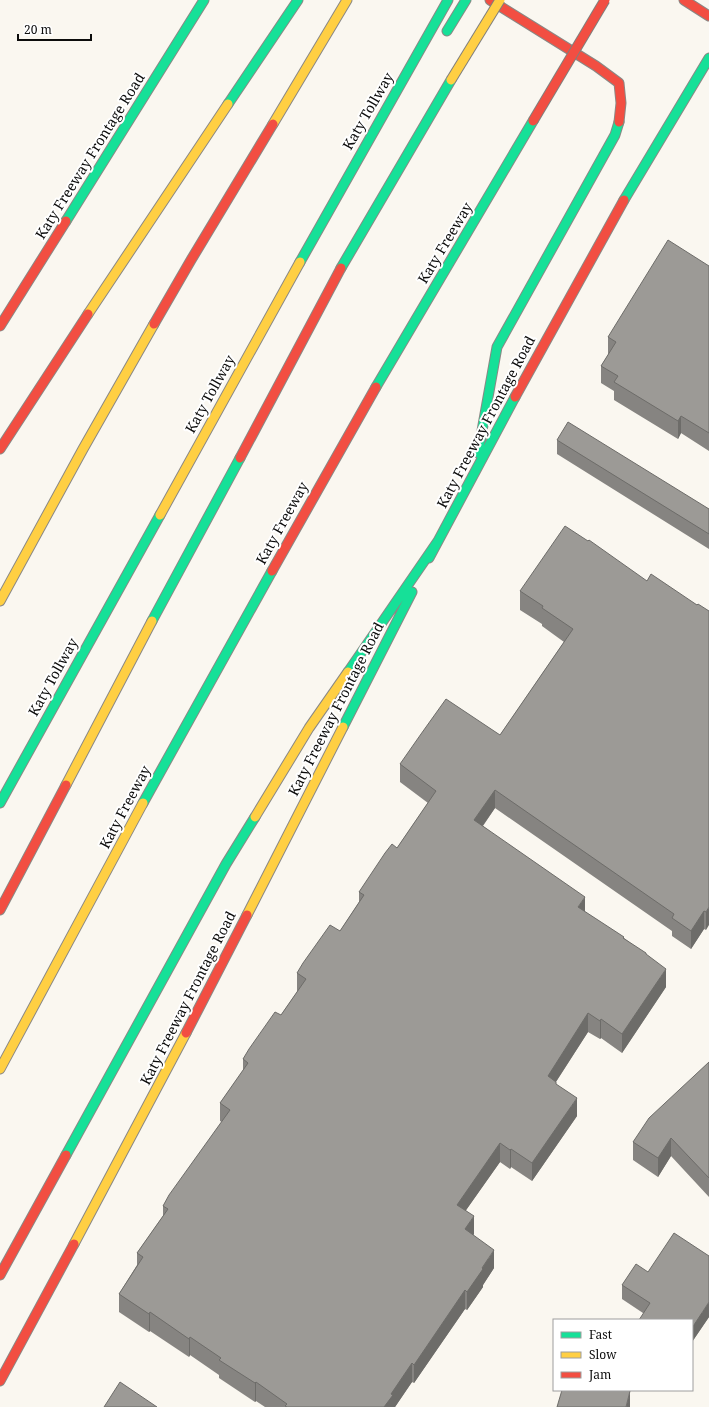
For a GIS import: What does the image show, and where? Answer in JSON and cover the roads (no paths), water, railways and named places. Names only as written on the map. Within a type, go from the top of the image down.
[{"type":"main road","name":"Katy Freeway Frontage Road","points":[[0,326],[204,0]]},
{"type":"main road","points":[[0,449],[85,318],[298,0]]},
{"type":"main road","name":"Katy Tollway","points":[[0,803],[199,443],[419,49],[448,0]]},
{"type":"main road","points":[[443,38],[466,0]]},
{"type":"main road","points":[[474,474],[497,347],[615,135],[620,122],[621,108],[619,83],[596,66],[490,0]]},
{"type":"main road","points":[[0,910],[334,281],[394,175],[500,0]]},
{"type":"main road","name":"Katy Freeway","points":[[0,1069],[150,788],[352,427],[605,0]]},
{"type":"main road","points":[[684,0],[709,16]]},
{"type":"main road","points":[[0,600],[83,449],[190,260],[347,1]]},
{"type":"main road","name":"Katy Freeway Frontage Road","points":[[0,1380],[160,1084],[438,541],[627,194],[709,58]]},
{"type":"main road","points":[[199,443],[354,185]]},
{"type":"main road","points":[[0,1275],[226,864],[309,728],[438,541]]}]
